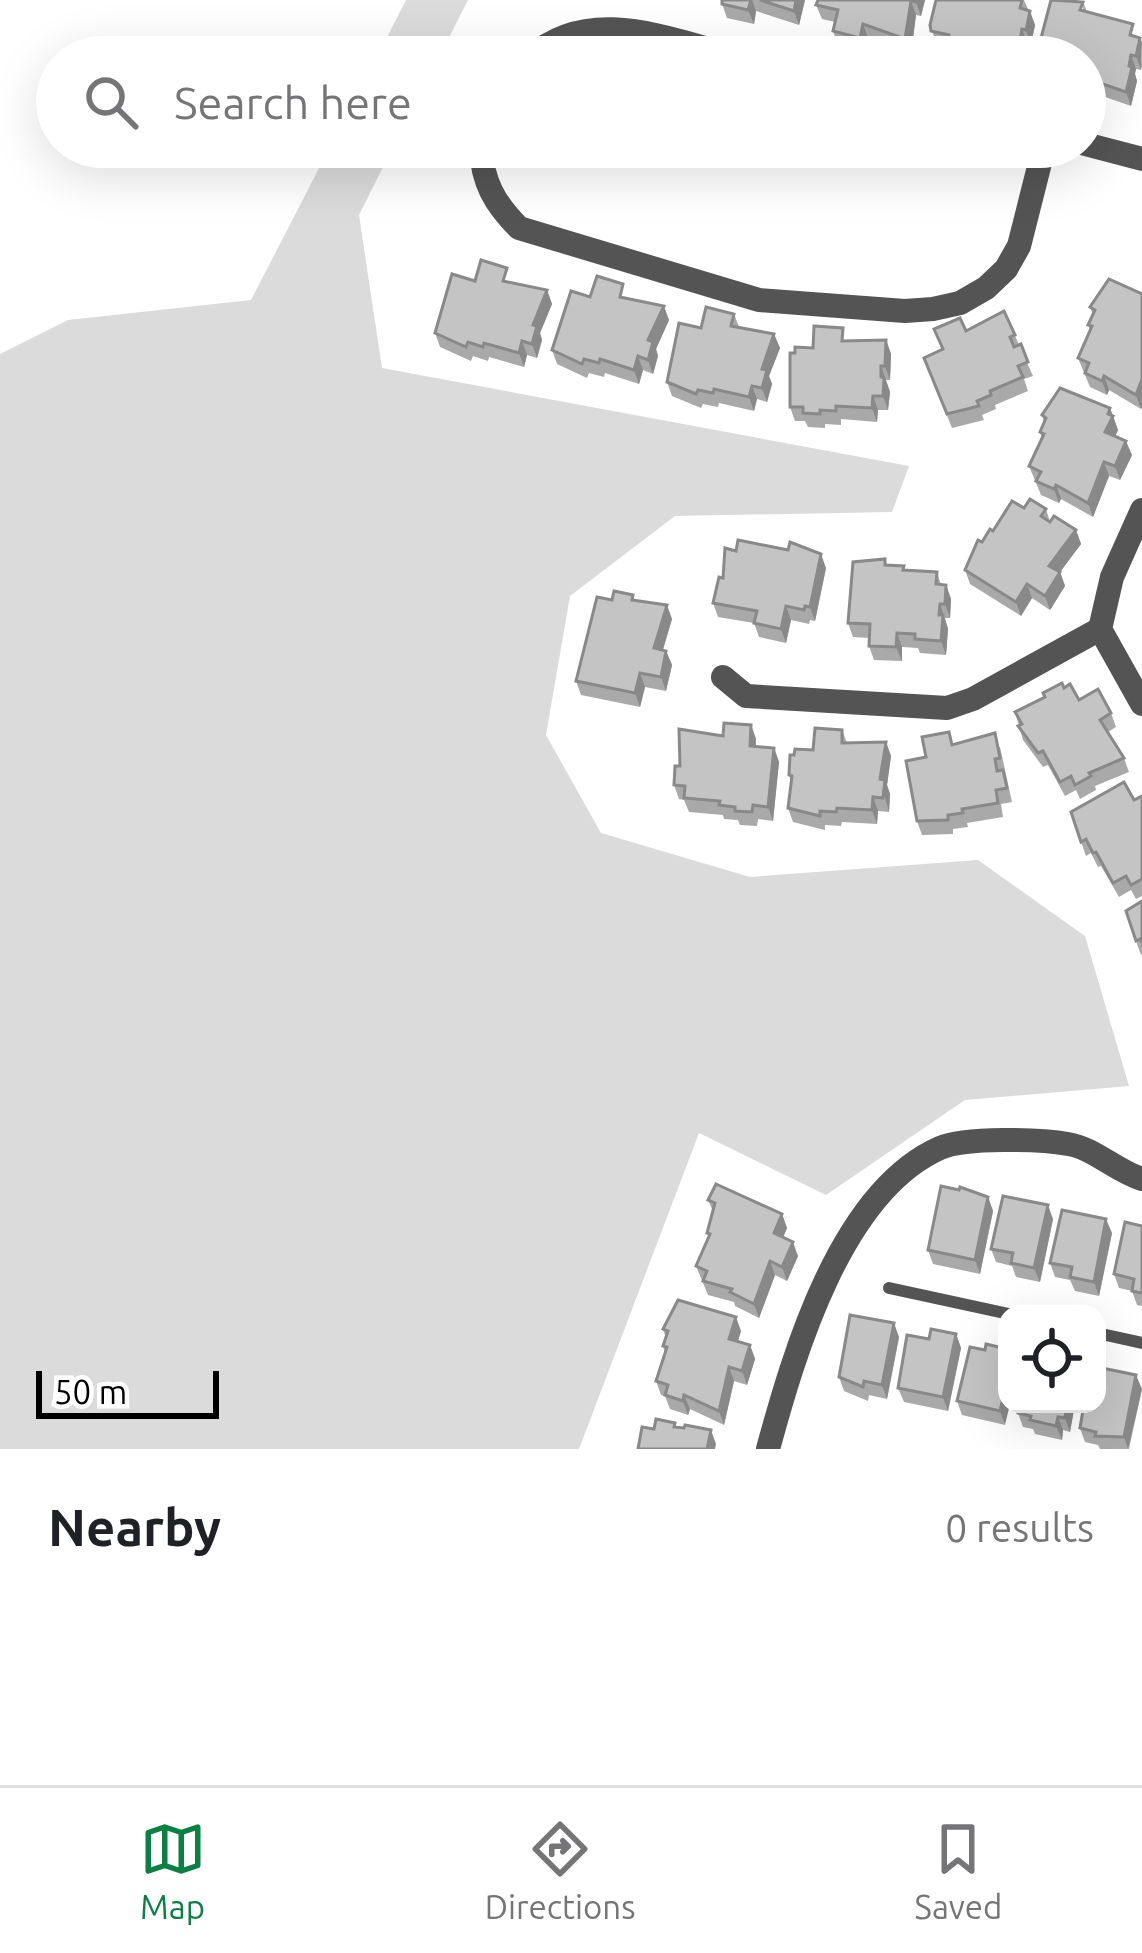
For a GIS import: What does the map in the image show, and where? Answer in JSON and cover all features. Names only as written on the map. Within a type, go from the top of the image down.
[{"type":"street","points":[[562,36],[609,27],[648,36]]},
{"type":"street","points":[[1106,150],[1142,159]]},
{"type":"street","points":[[485,168],[488,188],[519,228],[759,300],[904,311],[960,303],[1006,269],[1019,246],[1039,168]]},
{"type":"street","points":[[1142,510],[1112,578],[1100,629],[1142,704]]},
{"type":"street","points":[[723,677],[746,696],[947,708],[973,699],[1100,629]]},
{"type":"street","points":[[768,1449],[795,1349],[841,1248],[888,1185],[942,1147],[1004,1140],[1073,1144],[1142,1179]]},
{"type":"lane","points":[[889,1288],[998,1312]]},
{"type":"lane","points":[[1106,1335],[1142,1343]]},
{"type":"shaded area","points":[[406,0],[468,0],[450,36],[388,36]]},
{"type":"shaded area","points":[[319,168],[382,168],[359,215],[382,368],[909,466],[892,512],[675,516],[570,596],[546,735],[601,833],[750,877],[978,860],[1085,936],[1129,1086],[965,1100],[826,1195],[699,1133],[579,1449],[0,1449],[0,354],[68,320],[251,300]]},
{"type":"building","points":[[722,0],[751,0],[748,10],[722,4]]},
{"type":"building","points":[[760,0],[796,0],[794,11]]},
{"type":"building","points":[[818,0],[916,0],[911,1],[905,36],[863,24],[860,36],[833,31],[838,10],[816,5]]},
{"type":"building","points":[[936,0],[1022,0],[1020,8],[1030,11],[1021,36],[949,36],[931,31]]},
{"type":"building","points":[[1051,0],[1083,2],[1080,10],[1133,24],[1130,35],[1140,38],[1136,56],[1131,55],[1126,92],[1106,85],[1106,36],[1042,36]]},
{"type":"building","points":[[481,260],[507,268],[503,281],[547,290],[533,325],[537,326],[532,344],[522,341],[519,353],[484,343],[483,347],[468,342],[466,347],[435,333],[452,274],[475,281]]},
{"type":"building","points":[[597,276],[623,284],[620,297],[664,306],[648,340],[653,342],[648,360],[638,356],[634,370],[600,359],[599,363],[584,359],[582,364],[552,350],[571,291],[590,297]]},
{"type":"building","points":[[1109,279],[1142,294],[1142,379],[1136,395],[1104,376],[1102,381],[1085,373],[1089,363],[1078,358],[1092,326],[1088,325],[1095,310],[1090,307]]},
{"type":"building","points":[[706,307],[734,314],[731,326],[774,334],[762,369],[767,370],[762,388],[752,386],[749,397],[714,389],[696,394],[667,382],[679,323],[701,328]]},
{"type":"building","points":[[1004,311],[1015,335],[1010,337],[1014,347],[1021,344],[1028,362],[1018,366],[1023,377],[990,391],[991,395],[977,401],[979,406],[947,414],[924,358],[943,349],[934,329],[960,318],[966,331]]},
{"type":"building","points":[[814,326],[843,328],[842,341],[886,340],[885,366],[881,366],[883,396],[873,396],[872,408],[836,406],[836,411],[820,410],[820,414],[790,407],[790,353],[795,353],[795,347],[813,348]]},
{"type":"building","points":[[1060,388],[1110,408],[1108,414],[1113,416],[1105,432],[1126,441],[1115,466],[1104,462],[1088,503],[1056,485],[1054,489],[1036,481],[1041,472],[1029,466],[1044,434],[1040,432],[1046,418],[1042,415]]},
{"type":"building","points":[[1030,499],[1046,509],[1041,516],[1050,522],[1054,516],[1076,530],[1049,566],[1060,572],[1045,596],[1027,584],[1016,602],[965,570],[978,540],[982,542],[993,531],[1012,501],[1024,508]]},
{"type":"building","points":[[738,540],[788,550],[790,542],[821,554],[810,607],[786,606],[781,629],[754,623],[757,611],[713,603],[719,577],[723,578],[725,548],[736,551]]},
{"type":"building","points":[[885,559],[885,565],[904,566],[903,570],[937,572],[936,584],[946,585],[939,615],[943,615],[941,641],[897,633],[896,647],[869,646],[870,624],[848,623],[853,562]]},
{"type":"building","points":[[614,591],[633,595],[632,600],[667,605],[654,648],[666,651],[661,677],[640,673],[635,693],[576,681],[597,597],[612,600]]},
{"type":"building","points":[[1062,683],[1064,688],[1070,684],[1079,700],[1098,689],[1111,713],[1100,720],[1124,758],[1089,773],[1075,785],[1071,776],[1060,782],[1043,751],[1038,753],[1018,726],[1022,724],[1015,712]]},
{"type":"building","points":[[724,723],[751,725],[750,746],[774,748],[768,807],[753,805],[752,812],[735,811],[735,807],[719,805],[720,801],[684,798],[685,786],[674,785],[675,766],[680,766],[679,729],[723,736]]},
{"type":"building","points":[[815,728],[842,730],[842,743],[886,742],[880,779],[885,780],[883,798],[873,797],[872,810],[837,808],[836,812],[820,811],[820,816],[788,808],[790,755],[795,749],[813,750]]},
{"type":"building","points":[[949,732],[952,745],[995,733],[1000,758],[995,759],[997,771],[1003,770],[1007,788],[996,790],[998,803],[962,809],[963,813],[948,815],[948,820],[917,821],[906,761],[926,757],[922,737]]},
{"type":"building","points":[[1124,782],[1134,800],[1142,796],[1142,879],[1131,885],[1126,876],[1113,883],[1086,839],[1081,842],[1071,812]]},
{"type":"building","points":[[1142,901],[1142,942],[1136,941],[1126,911]]},
{"type":"building","points":[[716,1184],[782,1214],[774,1233],[793,1242],[782,1267],[770,1261],[754,1304],[730,1292],[732,1289],[703,1281],[707,1271],[696,1266],[710,1234],[715,1203],[708,1200]]},
{"type":"building","points":[[941,1186],[988,1197],[975,1260],[928,1250]]},
{"type":"building","points":[[1003,1196],[1048,1205],[1034,1268],[1011,1263],[1013,1253],[991,1249]]},
{"type":"building","points":[[1062,1210],[1106,1219],[1094,1282],[1070,1277],[1072,1267],[1050,1263]]},
{"type":"building","points":[[1125,1222],[1142,1226],[1142,1293],[1132,1291],[1134,1279],[1114,1274]]},
{"type":"building","points":[[678,1300],[736,1317],[729,1339],[750,1345],[742,1371],[729,1367],[719,1411],[684,1395],[683,1401],[665,1395],[668,1385],[656,1381],[667,1347],[663,1346],[668,1331],[663,1329]]},
{"type":"building","points":[[850,1315],[894,1323],[882,1385],[864,1381],[863,1387],[839,1377]]},
{"type":"building","points":[[931,1329],[956,1334],[943,1397],[898,1388],[907,1335],[929,1339]]},
{"type":"building","points":[[986,1344],[998,1347],[998,1411],[957,1401],[970,1347],[985,1350]]},
{"type":"building","points":[[1106,1369],[1136,1375],[1124,1437],[1095,1436],[1096,1432],[1080,1428],[1082,1413],[1106,1413]]},
{"type":"building","points":[[1018,1413],[1066,1413],[1065,1418],[1058,1417],[1056,1426],[1030,1420],[1031,1416]]},
{"type":"building","points":[[656,1419],[675,1423],[674,1427],[711,1430],[707,1449],[638,1449],[642,1427],[654,1429]]}]
